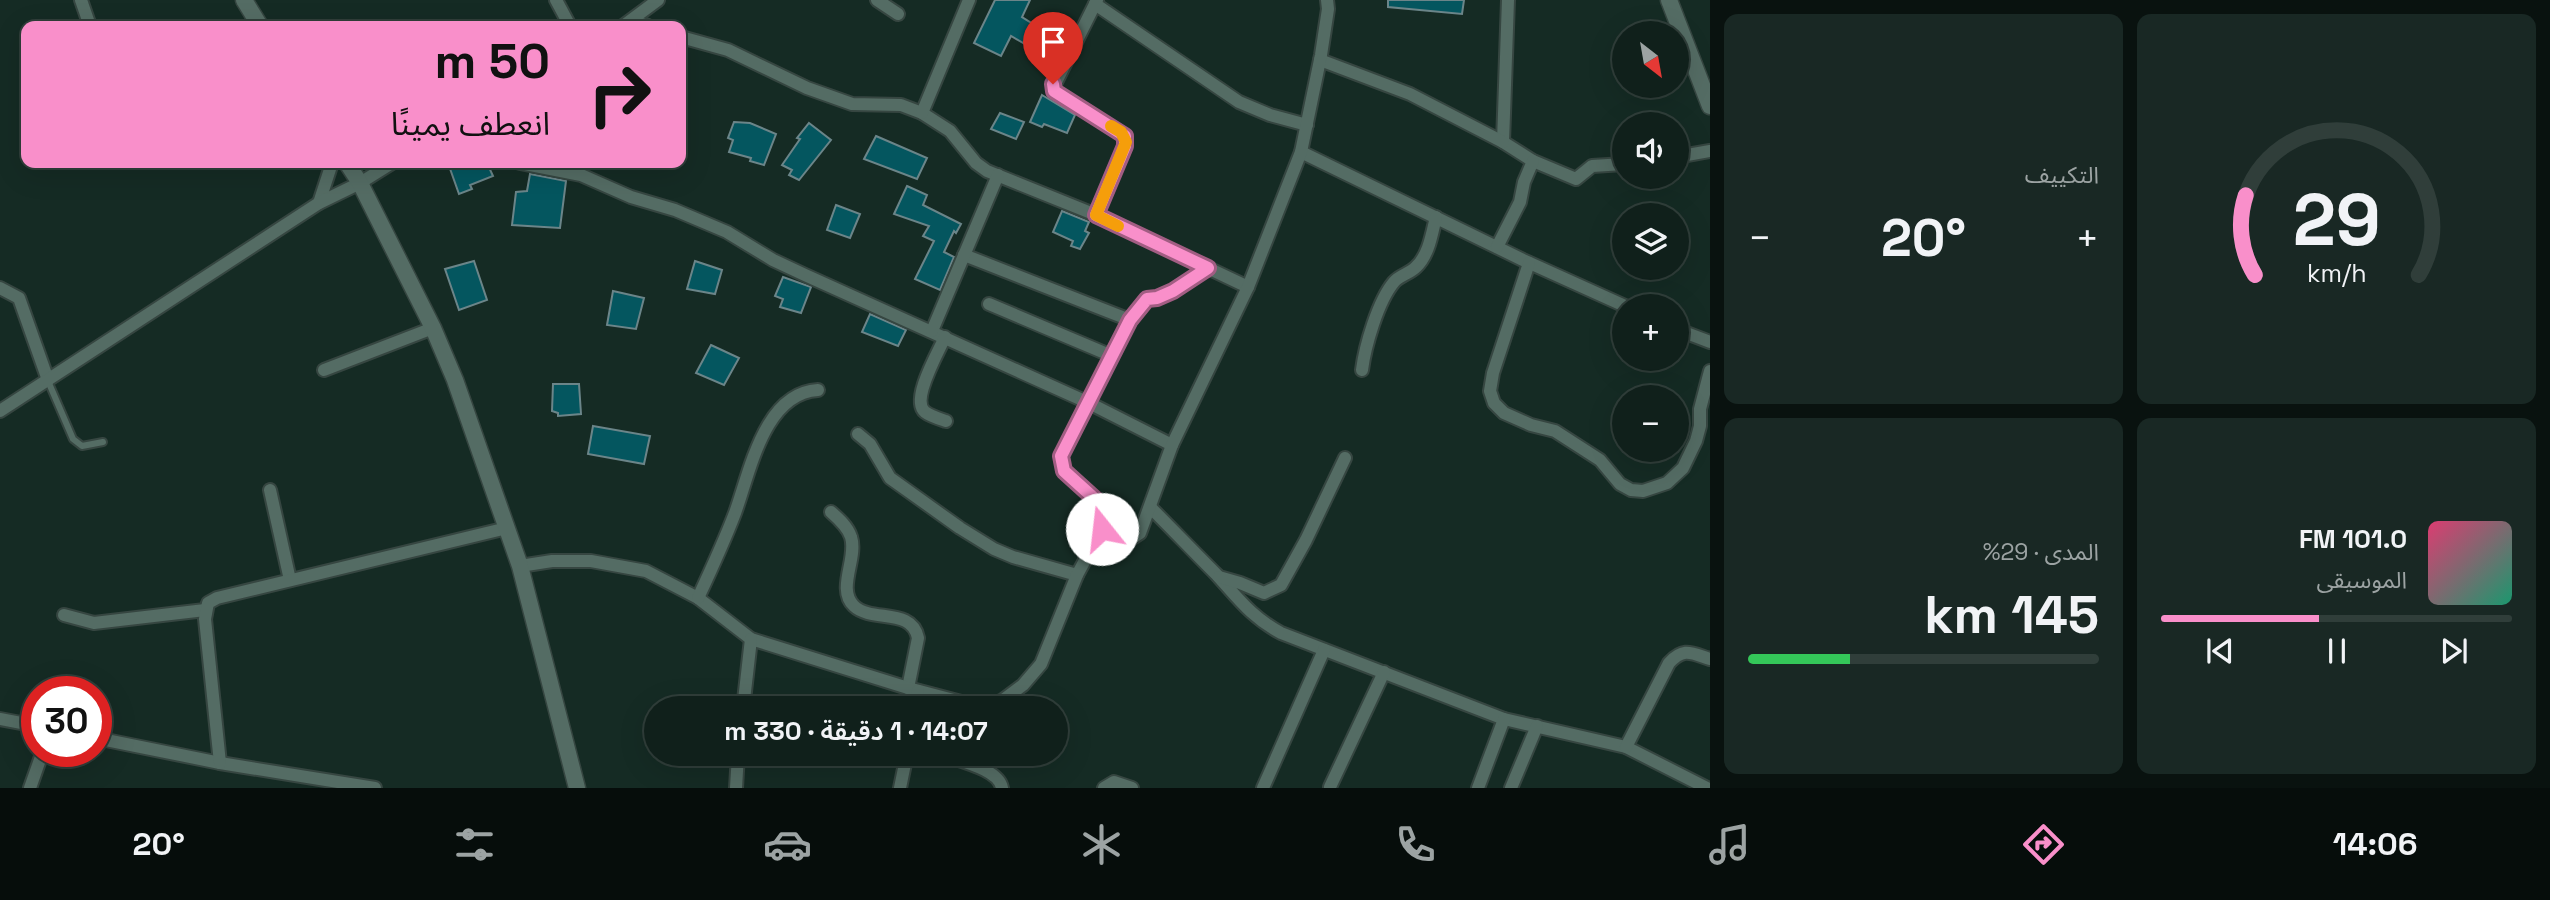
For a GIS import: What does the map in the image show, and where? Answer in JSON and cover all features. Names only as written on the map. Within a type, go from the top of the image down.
[{"type":"street","points":[[81,0],[88,21]]},
{"type":"street","points":[[245,0],[258,21]]},
{"type":"street","points":[[556,0],[567,21]]},
{"type":"street","points":[[630,21],[658,0]]},
{"type":"street","points":[[877,0],[898,14]]},
{"type":"street","points":[[922,113],[968,0]]},
{"type":"street","points":[[1102,529],[1106,527],[1137,536],[1172,445],[1248,287],[1301,152],[1320,60],[1327,0]]},
{"type":"street","points":[[1503,142],[1508,0]]},
{"type":"street","points":[[1669,0],[1710,106]]},
{"type":"street","points":[[1096,215],[1125,146],[1125,136],[1053,88],[1096,2],[1239,102],[1270,115],[1307,125]]},
{"type":"street","points":[[686,38],[728,50],[807,88],[852,104],[901,105],[922,113],[950,131],[976,163],[998,175],[1096,215],[1248,287]]},
{"type":"street","points":[[1320,60],[1410,94],[1503,142],[1533,161],[1576,179],[1592,166],[1612,165]]},
{"type":"street","points":[[1689,155],[1710,151]]},
{"type":"street","points":[[1301,152],[1529,263],[1612,300]]},
{"type":"street","points":[[1497,247],[1520,202],[1526,176],[1533,161]]},
{"type":"street","points":[[319,203],[330,168]]},
{"type":"street","points":[[350,168],[433,328],[455,380],[520,566],[577,788]]},
{"type":"street","points":[[0,411],[319,203],[384,168]]},
{"type":"street","points":[[545,168],[581,175],[631,197],[727,232],[773,260],[1089,403],[1172,445]]},
{"type":"street","points":[[932,331],[998,175]]},
{"type":"street","points":[[1362,370],[1367,345],[1385,297],[1396,279],[1414,270],[1423,260],[1436,217]]},
{"type":"street","points":[[964,255],[1130,320]]},
{"type":"street","points":[[1529,263],[1493,373],[1490,391],[1494,402],[1516,419],[1555,431],[1578,445],[1600,460],[1620,484],[1631,490],[1643,491],[1667,483],[1682,468],[1696,441],[1700,426],[1700,409],[1710,371]]},
{"type":"street","points":[[520,566],[552,561],[622,565],[646,571],[698,598],[751,639],[913,690],[984,708],[1003,701],[1023,685],[1041,664],[1077,575],[1102,529],[1096,500],[1064,471],[1061,456],[1130,320],[1147,299],[1173,291],[1208,268]]},
{"type":"street","points":[[0,288],[19,298],[48,380]]},
{"type":"street","points":[[989,304],[1112,356]]},
{"type":"street","points":[[324,370],[433,328]]},
{"type":"street","points":[[1689,335],[1710,342]]},
{"type":"street","points":[[945,337],[925,382],[920,403],[925,412],[946,421]]},
{"type":"street","points":[[698,598],[734,516],[766,430],[784,405],[795,396],[818,390]]},
{"type":"street","points":[[858,434],[870,444],[890,478],[994,550],[1013,558],[1077,575]]},
{"type":"street","points":[[1218,577],[1264,593],[1281,584],[1306,540],[1345,458]]},
{"type":"street","points":[[270,490],[290,580]]},
{"type":"street","points":[[1150,507],[1218,577],[1243,607],[1261,622],[1324,650],[1504,719],[1626,747],[1707,788]]},
{"type":"street","points":[[831,512],[845,525],[851,536],[853,546],[847,586],[851,602],[860,610],[908,621],[916,631],[918,638],[914,696]]},
{"type":"street","points":[[220,763],[205,610],[208,603],[217,598],[507,528]]},
{"type":"street","points":[[64,615],[94,623],[205,610]]},
{"type":"street","points":[[744,696],[751,639]]},
{"type":"street","points":[[1263,788],[1324,650]]},
{"type":"street","points":[[1626,747],[1669,663],[1678,654],[1686,652],[1710,659]]},
{"type":"street","points":[[1330,787],[1384,673]]},
{"type":"street","points":[[0,719],[21,723]]},
{"type":"street","points":[[1478,788],[1504,719]]},
{"type":"street","points":[[1511,788],[1537,726]]},
{"type":"street","points":[[112,741],[220,763],[376,788]]},
{"type":"street","points":[[736,788],[737,766]]},
{"type":"street","points":[[900,788],[905,766]]},
{"type":"street","points":[[973,766],[1001,780],[1002,788]]},
{"type":"street","points":[[30,788],[37,767]]},
{"type":"street","points":[[1104,788],[1114,782],[1132,788]]},
{"type":"lane","points":[[48,380],[73,439],[82,446],[103,442]]},
{"type":"building","points":[[995,0],[1030,0],[1022,17],[1065,44],[1056,62],[1011,36],[1001,56],[974,43]]},
{"type":"building","points":[[1388,0],[1464,0],[1462,14],[1388,7]]},
{"type":"building","points":[[1042,95],[1075,115],[1067,133],[1030,122]]},
{"type":"building","points":[[1000,113],[1024,122],[1016,139],[991,129]]},
{"type":"building","points":[[734,122],[750,123],[776,134],[764,165],[729,152],[733,140],[728,138]]},
{"type":"building","points":[[809,123],[831,140],[799,180],[789,175],[792,170],[782,165]]},
{"type":"building","points":[[876,136],[927,158],[917,179],[864,159]]},
{"type":"building","points":[[450,168],[489,168],[493,176],[470,185],[472,189],[459,194]]},
{"type":"building","points":[[530,174],[566,181],[560,228],[512,225],[516,192],[527,191]]},
{"type":"building","points":[[907,186],[927,195],[923,205],[961,224],[956,233],[954,231],[944,252],[954,257],[940,290],[915,279],[934,241],[923,236],[929,226],[894,214]]},
{"type":"building","points":[[836,205],[860,214],[850,238],[827,230]]},
{"type":"building","points":[[1062,211],[1089,222],[1085,231],[1089,233],[1080,249],[1071,246],[1073,241],[1053,232]]},
{"type":"building","points":[[474,261],[487,300],[459,310],[445,269]]},
{"type":"building","points":[[695,261],[722,270],[715,294],[687,289]]},
{"type":"building","points":[[783,277],[811,287],[801,313],[780,307],[783,299],[775,296]]},
{"type":"building","points":[[613,291],[644,298],[636,329],[607,325]]},
{"type":"building","points":[[870,314],[906,330],[898,346],[862,332]]},
{"type":"building","points":[[711,345],[739,358],[724,385],[696,373]]},
{"type":"building","points":[[553,384],[579,384],[581,414],[558,416],[558,413],[552,411]]},
{"type":"building","points":[[593,426],[650,436],[644,464],[588,454]]},
{"type":"slow traffic","points":[[1111,126],[1125,136],[1126,142],[1096,215],[1118,226]]},
{"type":"route","points":[[1053,84],[1054,91],[1125,136],[1125,146],[1096,215],[1208,268],[1173,291],[1141,303],[1061,456],[1064,471],[1096,500],[1102,529]]}]
